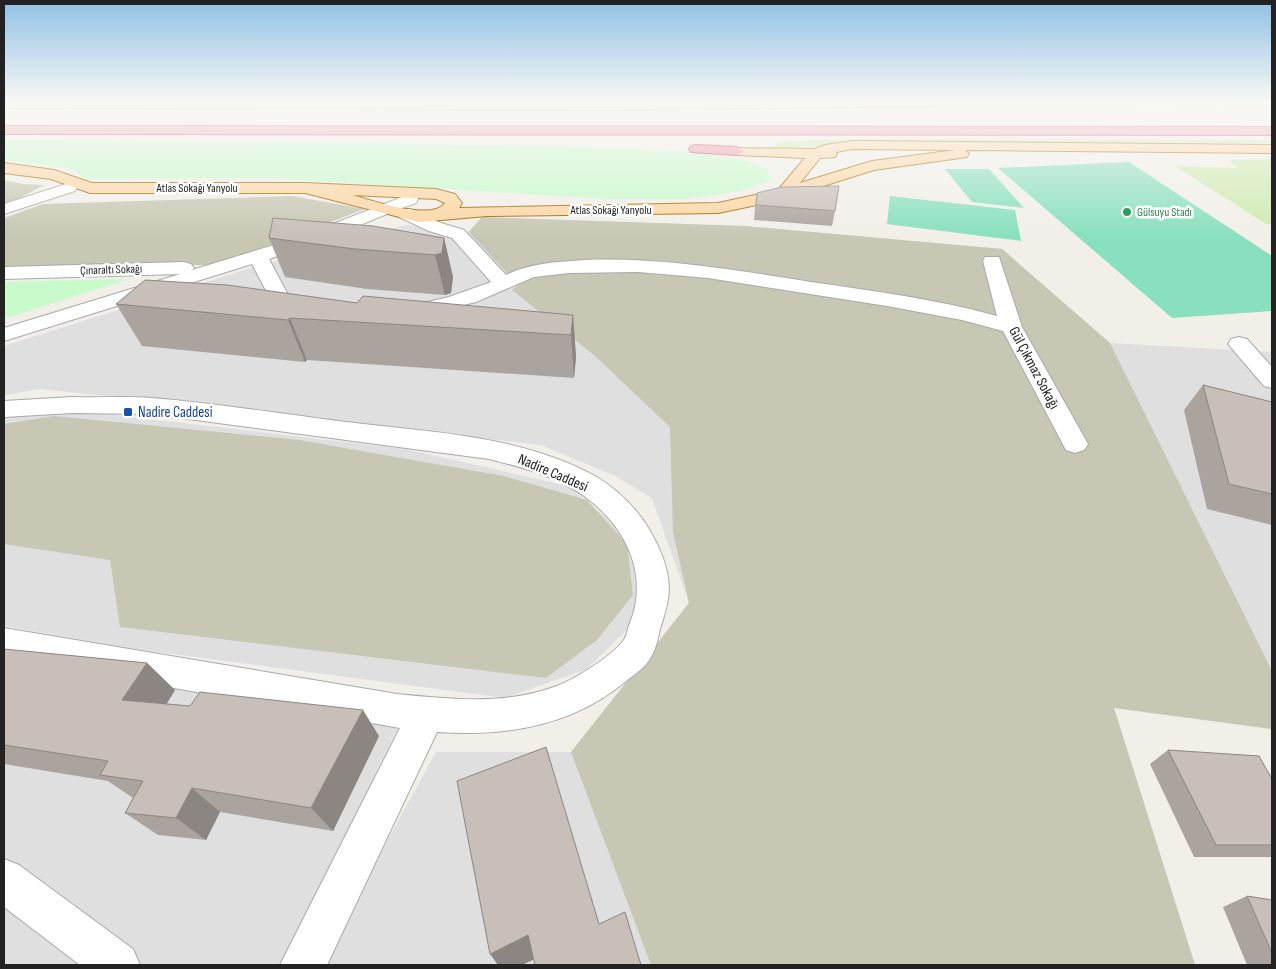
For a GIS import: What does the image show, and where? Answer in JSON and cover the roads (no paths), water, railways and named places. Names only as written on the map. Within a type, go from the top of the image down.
[{"type":"highway","points":[[679,148],[737,152]]},
{"type":"main road","points":[[784,193],[815,154],[835,147]]},
{"type":"main road","points":[[1107,147],[1272,149]]},
{"type":"main road","points":[[737,152],[962,154],[1164,148]]},
{"type":"main road","points":[[737,152],[762,158],[778,168],[785,178],[784,193]]},
{"type":"main road","name":"Atlas Sokağı Yanyolu","points":[[419,212],[718,208],[756,202],[872,166],[962,154]]},
{"type":"main road","name":"Atlas Sokağı Yanyolu","points":[[4,168],[54,175],[90,188],[305,188],[436,194]]},
{"type":"main road","name":"Atlas Sokağı Yanyolu","points":[[305,188],[386,208]]},
{"type":"main road","points":[[436,194],[603,210]]},
{"type":"main road","points":[[419,212],[449,210],[454,203],[448,197],[436,194]]},
{"type":"main road","points":[[419,212],[436,194]]},
{"type":"street","points":[[4,210],[69,188]]},
{"type":"street","points":[[4,335],[258,256],[312,238],[386,208],[419,212],[458,234],[504,284]]},
{"type":"street","points":[[312,238],[419,212]]},
{"type":"street","points":[[458,234],[459,223],[472,212]]},
{"type":"street","points":[[258,256],[280,300],[328,307]]},
{"type":"street","name":"Gül Çıkmaz Sokağı","points":[[992,261],[1011,327],[1075,444]]},
{"type":"street","points":[[391,313],[425,309],[504,284],[514,277],[533,272],[602,266],[646,267],[716,273],[864,296],[987,319],[1011,327]]},
{"type":"street","name":"Çınaraltı Sokağı","points":[[4,273],[218,267]]},
{"type":"street","points":[[1238,344],[1272,381]]},
{"type":"street","name":"Nadire Caddesi","points":[[4,409],[72,405],[150,406],[470,446],[533,462],[594,489],[617,508],[636,532],[647,555],[654,579],[653,604],[643,631],[640,646],[606,677],[580,695],[547,707],[502,715],[426,716],[4,643]]},
{"type":"street","points":[[303,965],[426,716]]},
{"type":"street","points":[[4,880],[117,965]]},
{"type":"place","name":"Gülsuyu Stadı","points":[[1127,212]]},
{"type":"place","name":"Nadire Caddesi","points":[[128,412]]}]
